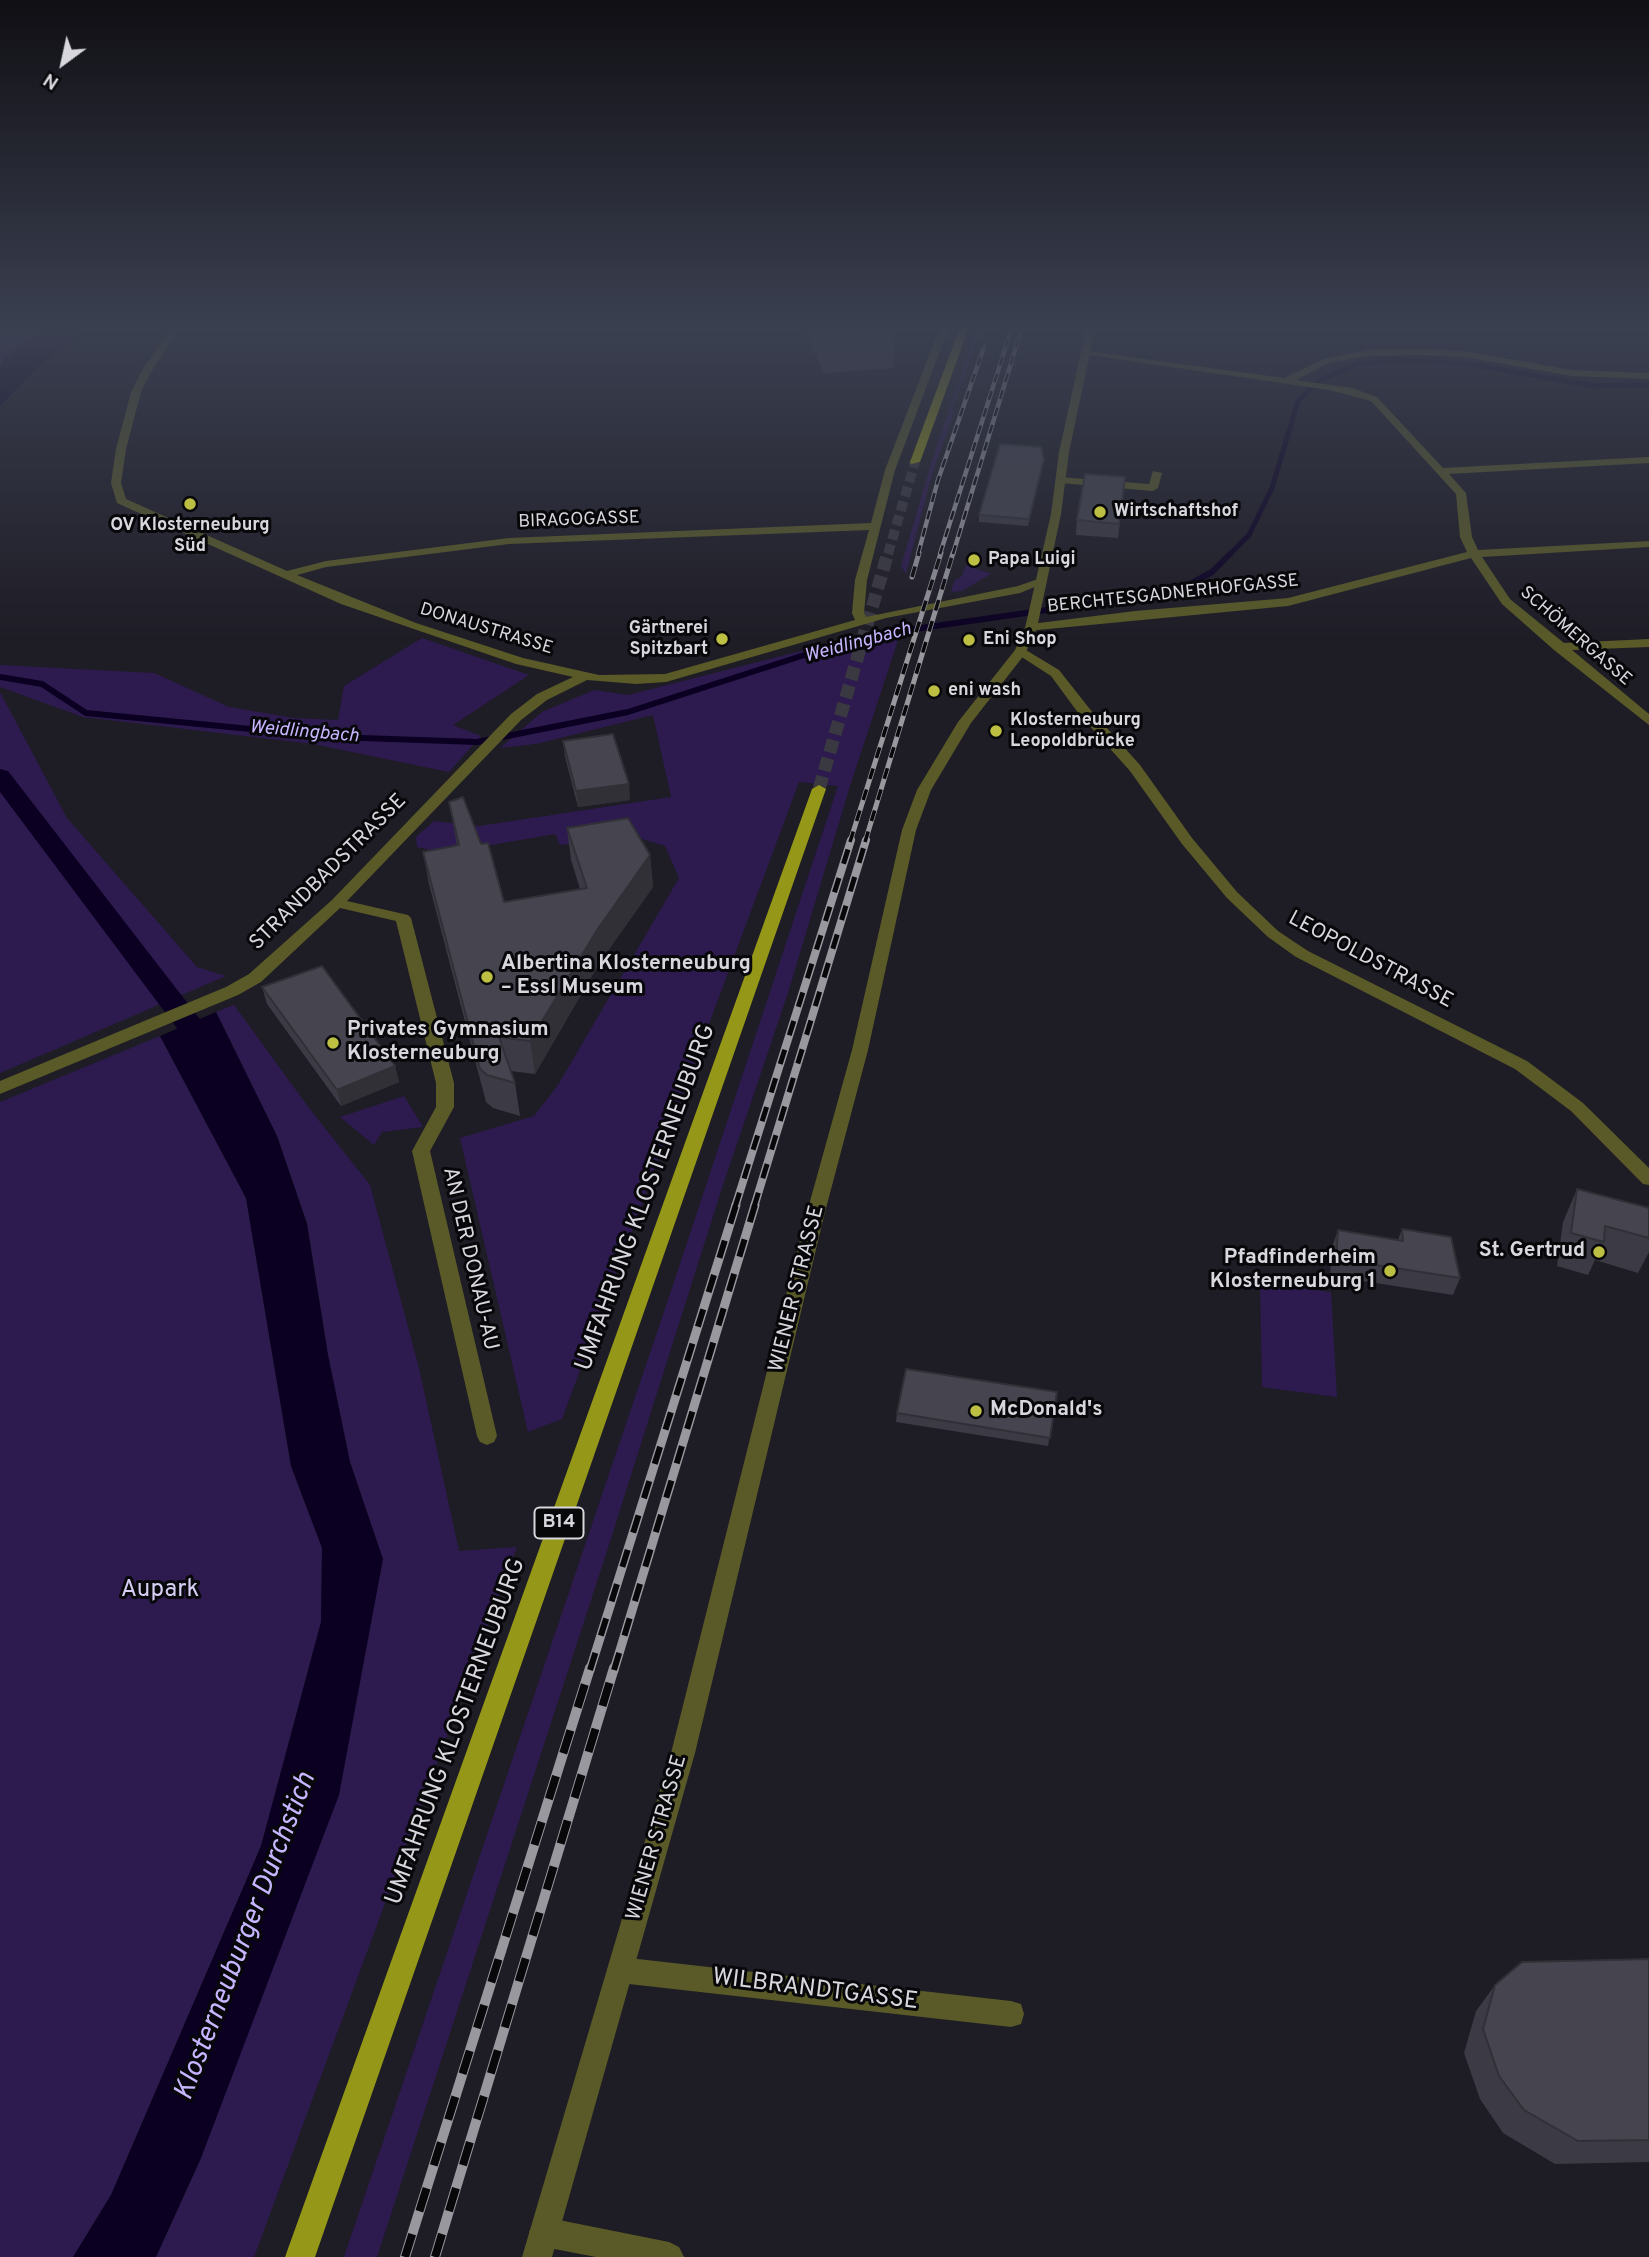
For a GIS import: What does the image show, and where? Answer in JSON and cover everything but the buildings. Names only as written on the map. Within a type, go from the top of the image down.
[{"type":"main road","points":[[915,462],[926,432]]},
{"type":"main road","name":"UMFAHRUNG KLOSTERNEUBURG","points":[[300,2257],[819,789]]},
{"type":"street","name":"DONAUSTRASSE","points":[[125,432],[116,490],[127,505],[336,597],[412,626],[520,661],[583,677],[636,680],[666,678],[884,615],[1020,589],[1041,582]]},
{"type":"street","points":[[862,622],[858,613],[861,580],[890,470],[904,432]]},
{"type":"street","name":"WIENER STRASSE","points":[[541,2244],[683,1753],[816,1212],[860,1050],[909,830],[925,790],[965,722],[1021,651],[1032,625],[1069,432]]},
{"type":"street","name":"SCHÖMERGASSE","points":[[1405,432],[1461,493],[1466,537],[1474,554],[1506,601],[1649,721]]},
{"type":"street","points":[[1442,471],[1649,460]]},
{"type":"street","points":[[1060,480],[1153,488],[1157,473]]},
{"type":"street","name":"BIRAGOGASSE","points":[[288,574],[326,564],[509,541],[875,526]]},
{"type":"street","name":"BERCHTESGADNERHOFGASSE","points":[[1032,625],[1288,602],[1474,554],[1649,544]]},
{"type":"street","points":[[1558,647],[1649,643]]},
{"type":"street","name":"LEOPOLDSTRASSE","points":[[1021,651],[1055,673],[1084,711],[1135,768],[1186,841],[1232,895],[1273,934],[1303,954],[1521,1065],[1577,1107],[1649,1179]]},
{"type":"street","name":"STRANDBADSTRASSE","points":[[0,1088],[232,991],[272,963],[337,903],[516,717],[542,696],[583,677]]},
{"type":"street","name":"AN DER DONAU-AU","points":[[337,903],[403,918],[445,1083],[445,1107],[421,1151],[487,1436]]},
{"type":"street","name":"WILBRANDTGASSE","points":[[620,1970],[1011,2014]]},
{"type":"street","points":[[541,2244],[669,2257]]},
{"type":"green space","points":[[942,432],[947,432],[932,474],[906,574],[901,566]]},
{"type":"green space","points":[[966,565],[991,574],[962,591],[951,592],[954,581],[962,576]]},
{"type":"green space","points":[[903,625],[850,786],[788,993],[721,1191],[377,2257],[344,2257],[672,1288],[838,786],[799,782],[562,1419],[528,1432],[460,1138],[534,1116],[558,1085],[679,878],[665,846],[636,837],[560,845],[555,834],[445,853],[417,847],[416,837],[434,821],[479,826],[671,797],[653,715],[536,744],[500,748],[542,712],[594,690],[628,695]]},
{"type":"green space","points":[[422,638],[529,675],[453,725],[481,736],[449,772],[313,744],[83,717],[0,687],[0,665],[154,673],[229,707],[294,718],[338,720],[344,686]]},
{"type":"green space","points":[[0,692],[67,818],[197,967],[226,976],[0,1073]]},
{"type":"green space","points":[[234,1005],[309,1108],[370,1185],[419,1368],[459,1551],[517,1547],[254,2257],[156,2257],[201,2158],[382,1559],[350,1462],[328,1355],[307,1223],[277,1136],[216,1012]]},
{"type":"green space","name":"Aupark","points":[[160,1036],[246,1198],[291,1466],[322,1548],[321,1622],[261,1846],[111,2195],[73,2257],[0,2257],[0,1102]]},
{"type":"green space","points":[[404,1096],[423,1127],[382,1132],[374,1145],[340,1117]]},
{"type":"green space","points":[[1260,1283],[1331,1292],[1337,1397],[1262,1387]]},
{"type":"water","points":[[216,1012],[277,1136],[307,1224],[328,1355],[350,1462],[383,1559],[339,1795],[201,2158],[156,2257],[73,2257],[111,2195],[261,1846],[321,1622],[322,1548],[291,1466],[246,1198],[160,1036]]},
{"type":"waterway","name":"Weidlingbach","points":[[0,677],[42,684],[86,713],[333,737],[477,742],[628,712],[823,649],[893,632],[1117,600],[1190,584],[1212,572],[1249,535],[1272,488],[1289,432]]},
{"type":"waterway","name":"Klosterneuburger Durchstich","points":[[0,776],[213,1056]]},
{"type":"tunnel","points":[[888,554],[915,462]]},
{"type":"tunnel","points":[[819,789],[888,553]]},
{"type":"railway","points":[[918,554],[954,432]]},
{"type":"railway","points":[[940,554],[979,432]]},
{"type":"railway","points":[[953,554],[990,432]]},
{"type":"railway","points":[[912,577],[919,553]]},
{"type":"railway","points":[[850,842],[941,553]]},
{"type":"railway","points":[[865,842],[953,553]]},
{"type":"railway","points":[[735,1207],[851,840]]},
{"type":"railway","points":[[754,1207],[866,840]]},
{"type":"railway","points":[[590,1670],[736,1205]]},
{"type":"railway","points":[[614,1670],[755,1205]]},
{"type":"railway","points":[[405,2257],[590,1668]]},
{"type":"railway","points":[[435,2257],[614,1668]]},
{"type":"place","name":"OV Klosterneuburg Süd","points":[[190,504]]},
{"type":"place","name":"Wirtschaftshof","points":[[1100,512]]},
{"type":"place","name":"Papa Luigi","points":[[974,560]]},
{"type":"place","name":"Gärtnerei Spitzbart","points":[[722,639]]},
{"type":"place","name":"Eni Shop","points":[[969,640]]},
{"type":"place","name":"eni wash","points":[[934,691]]},
{"type":"place","name":"Klosterneuburg Leopoldbrücke","points":[[996,731]]},
{"type":"place","name":"Albertina Klosterneuburg – Essl Museum","points":[[487,977]]},
{"type":"place","name":"Privates Gymnasium Klosterneuburg","points":[[333,1043]]},
{"type":"place","name":"St. Gertrud","points":[[1599,1252]]},
{"type":"place","name":"Pfadfinderheim Klosterneuburg 1","points":[[1390,1271]]},
{"type":"place","name":"McDonald's","points":[[976,1411]]}]
